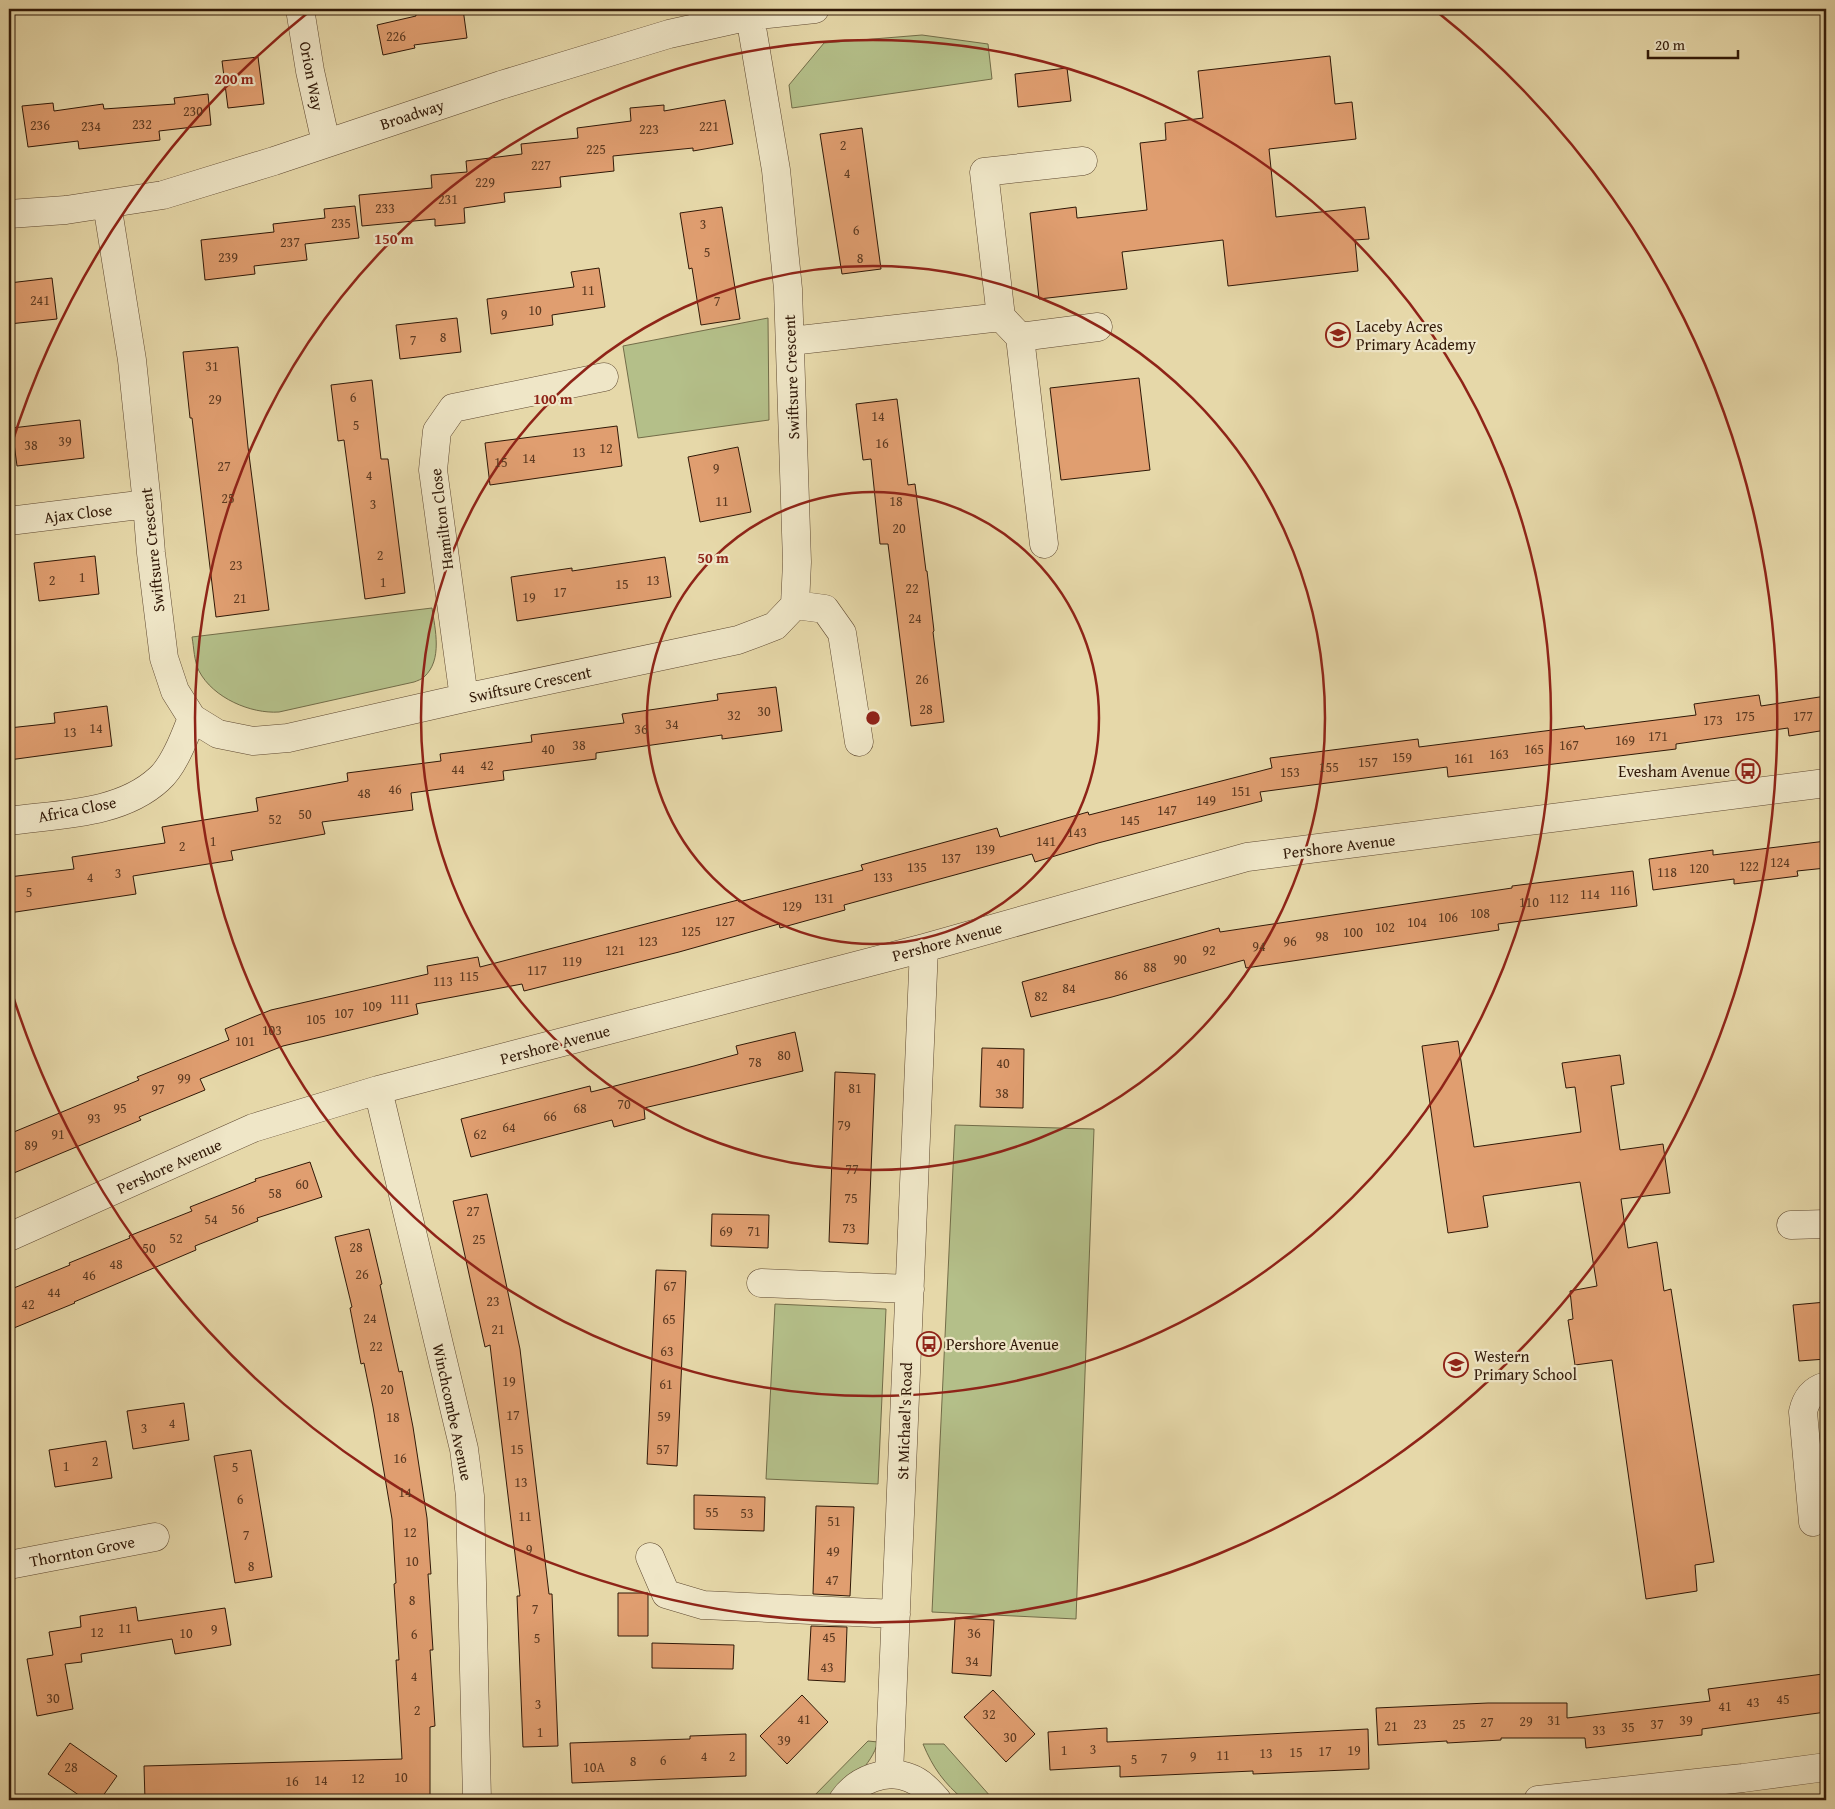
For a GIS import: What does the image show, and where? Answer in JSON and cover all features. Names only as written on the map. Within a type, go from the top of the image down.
[{"type":"street","name":"Orion Way","points":[[300,9],[310,71],[326,143]]},
{"type":"street","name":"Broadway","points":[[9,214],[66,210],[163,195],[501,85],[669,34],[750,16],[815,9]]},
{"type":"street","name":"Swiftsure Crescent","points":[[107,204],[132,360],[147,504],[150,553],[164,658],[175,691],[192,718],[218,734],[254,741],[288,738],[464,698],[738,640],[776,626],[795,605],[797,562],[788,289],[776,170],[750,16]]},
{"type":"street","points":[[1044,544],[1020,337],[1001,317],[984,172],[1083,161]]},
{"type":"street","points":[[791,341],[1001,317]]},
{"type":"street","points":[[1020,337],[1098,327]]},
{"type":"street","name":"Hamilton Close","points":[[464,698],[433,470],[436,432],[453,408],[604,378]]},
{"type":"street","name":"Ajax Close","points":[[9,521],[147,504]]},
{"type":"street","points":[[795,605],[825,609],[842,633],[859,742]]},
{"type":"street","name":"Africa Close","points":[[9,821],[92,810],[130,799],[160,779],[180,748],[192,718]]},
{"type":"street","name":"Pershore Avenue","points":[[9,1237],[253,1128],[378,1090],[924,948],[1247,858],[1826,783]]},
{"type":"street","name":"St Michael's Road","points":[[889,1774],[924,948]]},
{"type":"street","name":"Winchcombe Avenue","points":[[378,1090],[464,1449],[470,1496],[477,1800]]},
{"type":"street","points":[[1791,1225],[1826,1224]]},
{"type":"street","points":[[762,1283],[910,1289]]},
{"type":"street","points":[[1813,1522],[1803,1412],[1809,1396],[1819,1388],[1826,1386]]},
{"type":"street","name":"Thornton Grove","points":[[9,1564],[154,1537]]},
{"type":"street","points":[[650,1558],[666,1594],[704,1605],[896,1614]]},
{"type":"street","points":[[1538,1800],[1826,1767]]},
{"type":"street","points":[[843,1800],[849,1791],[864,1780],[889,1774],[909,1777],[926,1787],[937,1800]]},
{"type":"green space","points":[[922,35],[988,44],[992,79],[792,108],[789,85],[824,43]]},
{"type":"green space","points":[[768,318],[769,420],[638,438],[623,346]]},
{"type":"green space","points":[[432,608],[436,635],[436,653],[430,670],[423,678],[414,682],[279,712],[268,712],[245,707],[223,696],[205,681],[195,659],[192,637]]},
{"type":"green space","points":[[955,1125],[1094,1129],[1076,1619],[932,1612]]},
{"type":"green space","points":[[775,1304],[886,1309],[878,1484],[766,1479]]},
{"type":"green space","points":[[868,1741],[878,1742],[875,1751],[852,1781],[832,1800],[810,1800]]},
{"type":"green space","points":[[923,1744],[944,1744],[991,1797],[991,1800],[964,1800],[940,1775]]},
{"type":"building","points":[[415,9],[463,9],[467,38],[414,45],[415,48],[383,55],[377,25],[416,16]]},
{"type":"building","points":[[1330,56],[1335,104],[1352,102],[1356,139],[1269,149],[1276,217],[1365,207],[1369,239],[1355,240],[1358,271],[1228,286],[1223,240],[1122,252],[1127,289],[1039,299],[1030,213],[1076,207],[1077,218],[1147,210],[1140,143],[1166,140],[1165,123],[1203,118],[1198,71]]},
{"type":"building","points":[[258,57],[264,104],[228,108],[222,61]]},
{"type":"building","points":[[1067,68],[1071,101],[1018,107],[1015,74]]},
{"type":"building","points":[[208,94],[211,125],[159,131],[160,140],[79,149],[78,141],[28,147],[22,106],[53,103],[54,111],[103,104],[104,109],[175,104],[174,98]]},
{"type":"building","points":[[725,100],[733,144],[693,151],[693,148],[613,156],[614,171],[560,177],[561,187],[504,193],[505,202],[464,208],[465,223],[435,226],[435,219],[362,226],[359,195],[432,188],[431,175],[467,172],[466,161],[522,154],[521,144],[578,138],[577,128],[631,121],[630,108],[664,105],[664,111]]},
{"type":"building","points":[[862,128],[881,269],[842,274],[820,134]]},
{"type":"building","points":[[355,206],[359,238],[305,244],[307,260],[254,266],[255,274],[205,280],[201,240],[274,232],[273,224],[325,218],[324,209]]},
{"type":"building","points":[[722,207],[740,319],[701,325],[692,268],[689,269],[680,213]]},
{"type":"building","points":[[599,268],[605,307],[552,315],[553,325],[491,334],[487,299],[574,287],[571,272]]},
{"type":"building","points":[[52,278],[57,319],[9,324],[9,283]]},
{"type":"building","points":[[457,318],[461,352],[400,359],[396,325]]},
{"type":"building","points":[[238,347],[248,447],[269,610],[216,617],[183,352]]},
{"type":"building","points":[[1139,378],[1150,470],[1061,480],[1050,388]]},
{"type":"building","points":[[372,380],[381,459],[388,459],[405,593],[365,599],[344,440],[338,441],[331,385]]},
{"type":"building","points":[[897,399],[908,485],[915,484],[944,722],[911,726],[888,544],[880,544],[871,459],[863,460],[856,404]]},
{"type":"building","points":[[80,420],[84,458],[17,466],[12,428]]},
{"type":"building","points":[[617,426],[622,466],[490,485],[485,443]]},
{"type":"building","points":[[738,447],[751,512],[700,522],[688,457]]},
{"type":"building","points":[[95,556],[99,594],[39,601],[34,563]]},
{"type":"building","points":[[665,557],[671,597],[517,621],[511,577],[572,568],[572,571]]},
{"type":"building","points":[[776,687],[782,731],[722,739],[722,735],[596,753],[596,759],[503,771],[504,780],[411,793],[413,810],[322,822],[325,834],[231,851],[233,860],[133,876],[136,894],[9,913],[9,877],[74,869],[72,857],[165,843],[162,827],[258,811],[256,798],[348,781],[347,773],[441,761],[440,754],[532,742],[531,735],[624,723],[622,714],[718,700],[717,694]]},
{"type":"building","points":[[1759,695],[1761,706],[1826,696],[1826,730],[1789,736],[1788,728],[1676,744],[1676,749],[1448,777],[1447,767],[1260,792],[1262,801],[1098,843],[1035,862],[1032,854],[844,905],[845,910],[780,928],[779,924],[679,952],[524,991],[522,984],[416,1004],[418,1014],[283,1046],[200,1079],[205,1090],[139,1117],[141,1120],[9,1175],[9,1134],[139,1080],[137,1077],[229,1040],[225,1029],[251,1018],[271,1010],[428,974],[427,966],[478,957],[480,967],[738,900],[739,902],[863,870],[861,865],[997,828],[1000,837],[1088,812],[1089,815],[1272,768],[1270,758],[1418,739],[1419,747],[1584,726],[1585,729],[1696,715],[1694,704]]},
{"type":"building","points":[[107,706],[112,746],[9,760],[9,728],[55,723],[54,713]]},
{"type":"building","points":[[1826,841],[1826,868],[1797,871],[1798,876],[1734,884],[1734,879],[1653,890],[1649,859],[1713,850],[1713,855]]},
{"type":"building","points":[[1633,871],[1637,906],[1498,924],[1499,930],[1246,968],[1244,960],[1112,997],[1031,1017],[1022,982],[1219,928],[1220,932],[1512,888],[1512,886]]},
{"type":"building","points":[[795,1032],[803,1071],[644,1108],[645,1119],[614,1127],[612,1120],[471,1157],[461,1119],[590,1086],[591,1092],[694,1066],[738,1054],[736,1046]]},
{"type":"building","points":[[1458,1041],[1474,1147],[1581,1132],[1575,1087],[1566,1088],[1562,1063],[1620,1055],[1624,1084],[1611,1086],[1620,1150],[1663,1144],[1670,1193],[1621,1199],[1628,1248],[1657,1242],[1664,1291],[1671,1289],[1714,1562],[1695,1565],[1697,1591],[1646,1599],[1612,1360],[1575,1365],[1568,1320],[1573,1319],[1570,1291],[1597,1286],[1580,1182],[1483,1196],[1488,1227],[1448,1233],[1422,1046]]},
{"type":"building","points":[[982,1048],[1024,1049],[1023,1108],[980,1107]]},
{"type":"building","points":[[835,1072],[875,1074],[868,1244],[829,1242]]},
{"type":"building","points":[[310,1162],[322,1197],[257,1218],[258,1221],[195,1246],[196,1250],[9,1330],[9,1290],[130,1238],[129,1236],[192,1211],[190,1207],[256,1181],[255,1179]]},
{"type":"building","points":[[487,1194],[520,1349],[549,1594],[552,1594],[558,1746],[523,1747],[517,1596],[520,1596],[490,1345],[485,1347],[453,1201]]},
{"type":"building","points":[[712,1214],[769,1215],[768,1248],[711,1246]]},
{"type":"building","points":[[369,1229],[399,1372],[402,1371],[427,1518],[431,1574],[428,1574],[433,1650],[430,1650],[435,1726],[430,1727],[430,1796],[270,1800],[145,1800],[144,1766],[402,1759],[396,1660],[399,1660],[392,1519],[373,1407],[364,1363],[361,1364],[350,1308],[352,1307],[335,1237]]},
{"type":"building","points":[[656,1270],[686,1271],[677,1466],[647,1464]]},
{"type":"building","points":[[1826,1302],[1826,1359],[1799,1361],[1793,1305]]},
{"type":"building","points":[[184,1403],[189,1440],[133,1449],[127,1411]]},
{"type":"building","points":[[106,1441],[112,1478],[55,1487],[49,1450]]},
{"type":"building","points":[[251,1450],[272,1577],[235,1583],[214,1456]]},
{"type":"building","points":[[694,1495],[765,1497],[764,1531],[694,1529]]},
{"type":"building","points":[[816,1506],[854,1507],[850,1596],[813,1594]]},
{"type":"building","points":[[618,1593],[648,1593],[648,1636],[618,1636]]},
{"type":"building","points":[[136,1607],[138,1621],[225,1608],[231,1645],[175,1654],[172,1639],[81,1654],[82,1662],[65,1664],[73,1709],[37,1716],[27,1659],[53,1655],[49,1632],[81,1627],[80,1616]]},
{"type":"building","points":[[955,1618],[994,1620],[991,1676],[952,1673]]},
{"type":"building","points":[[811,1626],[847,1627],[845,1682],[808,1680]]},
{"type":"building","points":[[652,1643],[734,1645],[733,1669],[652,1668]]},
{"type":"building","points":[[1823,1674],[1826,1712],[1702,1729],[1702,1735],[1586,1748],[1585,1738],[1501,1738],[1501,1740],[1378,1745],[1376,1708],[1488,1703],[1567,1703],[1567,1718],[1710,1701],[1708,1689]]},
{"type":"building","points":[[993,1690],[1035,1734],[1006,1762],[964,1717]]},
{"type":"building","points":[[802,1695],[828,1722],[787,1764],[760,1736]]},
{"type":"building","points":[[1107,1728],[1107,1742],[1368,1729],[1369,1769],[1253,1774],[1253,1771],[1120,1777],[1120,1766],[1050,1770],[1048,1732]]},
{"type":"building","points":[[746,1734],[746,1776],[572,1783],[570,1743],[690,1739],[690,1736]]},
{"type":"building","points":[[70,1743],[117,1776],[100,1800],[86,1800],[48,1774]]},
{"type":"place","name":"Laceby Acres Primary Academy","points":[[1338,335]]},
{"type":"place","name":"Evesham Avenue","points":[[1748,771]]},
{"type":"place","name":"Pershore Avenue","points":[[929,1344]]},
{"type":"place","name":"Western Primary School","points":[[1456,1365]]}]
